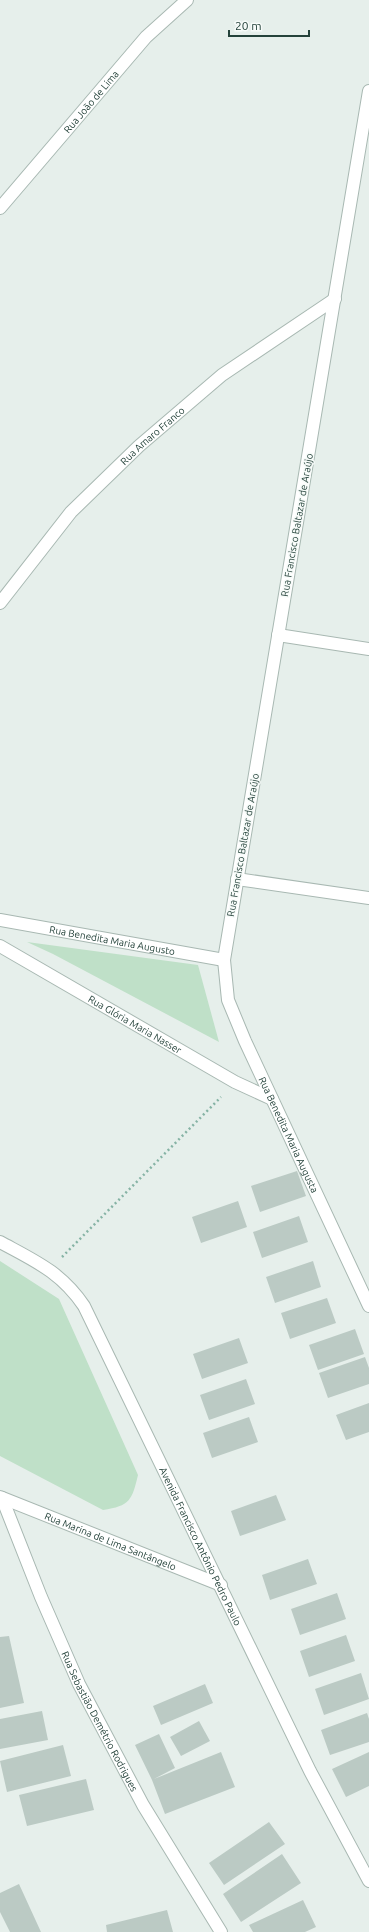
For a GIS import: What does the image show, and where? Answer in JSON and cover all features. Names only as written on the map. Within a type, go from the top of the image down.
[{"type":"street","name":"Rua João de Lima","points":[[0,208],[146,37],[187,0]]},
{"type":"street","name":"Rua Francisco Baltazar de Araújo","points":[[224,960],[369,91]]},
{"type":"street","name":"Rua Amaro Franco","points":[[0,603],[71,512],[139,446],[222,375],[335,300]]},
{"type":"street","points":[[278,635],[369,649]]},
{"type":"street","points":[[237,879],[369,898]]},
{"type":"street","name":"Rua Benedita Maria Augusto","points":[[0,920],[224,960]]},
{"type":"street","name":"Rua Glória Maria Nasser","points":[[0,946],[235,1082],[272,1099]]},
{"type":"street","name":"Rua Benedita Maria Augusta","points":[[224,960],[228,1000],[272,1099],[369,1306]]},
{"type":"street","name":"Avenida Francisco Antônio Pedro Paulo","points":[[0,1242],[50,1269],[72,1289],[84,1306],[310,1770],[369,1881]]},
{"type":"street","name":"Rua Marina de Lima Santângelo","points":[[1,1498],[221,1585]]},
{"type":"street","name":"Rua Sebastião Demétrio Rodrigues","points":[[1,1498],[79,1684],[143,1805],[221,1932]]},
{"type":"path","points":[[50,1269],[235,1082]]},
{"type":"green space","points":[[27,942],[198,965],[219,1042],[53,954]]},
{"type":"green space","points":[[0,1261],[59,1299],[138,1475],[134,1490],[124,1504],[103,1510],[0,1456]]},
{"type":"building","points":[[297,1171],[306,1196],[260,1212],[251,1186]]},
{"type":"building","points":[[238,1201],[247,1227],[201,1243],[192,1217]]},
{"type":"building","points":[[299,1216],[308,1242],[262,1258],[253,1232]]},
{"type":"building","points":[[313,1261],[321,1287],[275,1303],[266,1277]]},
{"type":"building","points":[[327,1298],[336,1323],[290,1339],[281,1313]]},
{"type":"building","points":[[355,1329],[364,1354],[318,1370],[309,1345]]},
{"type":"building","points":[[239,1338],[248,1363],[202,1379],[193,1354]]},
{"type":"building","points":[[365,1357],[369,1368],[369,1384],[328,1398],[319,1373]]},
{"type":"building","points":[[246,1379],[255,1404],[209,1420],[200,1395]]},
{"type":"building","points":[[369,1403],[369,1432],[346,1440],[336,1415]]},
{"type":"building","points":[[249,1417],[258,1442],[212,1458],[203,1433]]},
{"type":"building","points":[[276,1495],[286,1520],[240,1536],[231,1511]]},
{"type":"building","points":[[308,1559],[317,1584],[270,1600],[262,1575]]},
{"type":"building","points":[[337,1593],[346,1619],[300,1635],[291,1609]]},
{"type":"building","points":[[346,1635],[355,1661],[309,1677],[300,1651]]},
{"type":"building","points":[[9,1636],[24,1703],[0,1708],[0,1637]]},
{"type":"building","points":[[361,1673],[369,1699],[324,1715],[315,1689]]},
{"type":"building","points":[[205,1684],[213,1703],[161,1725],[153,1706]]},
{"type":"building","points":[[42,1711],[48,1740],[0,1749],[0,1719]]},
{"type":"building","points":[[367,1713],[369,1719],[369,1742],[330,1755],[321,1730]]},
{"type":"building","points":[[199,1721],[210,1741],[181,1756],[170,1737]]},
{"type":"building","points":[[159,1734],[175,1768],[154,1779],[221,1752],[235,1787],[165,1814],[152,1780],[135,1745]]},
{"type":"building","points":[[63,1745],[71,1776],[7,1792],[0,1761]]},
{"type":"building","points":[[369,1752],[369,1786],[346,1797],[332,1769]]},
{"type":"building","points":[[86,1779],[94,1810],[27,1826],[19,1795]]},
{"type":"building","points":[[269,1822],[285,1844],[224,1885],[209,1863]]},
{"type":"building","points":[[282,1854],[301,1883],[241,1922],[223,1894]]},
{"type":"building","points":[[19,1884],[41,1932],[10,1932],[0,1912],[0,1893]]},
{"type":"building","points":[[303,1900],[316,1927],[305,1932],[253,1932],[249,1925]]},
{"type":"building","points":[[167,1910],[173,1932],[107,1932],[106,1925]]}]
